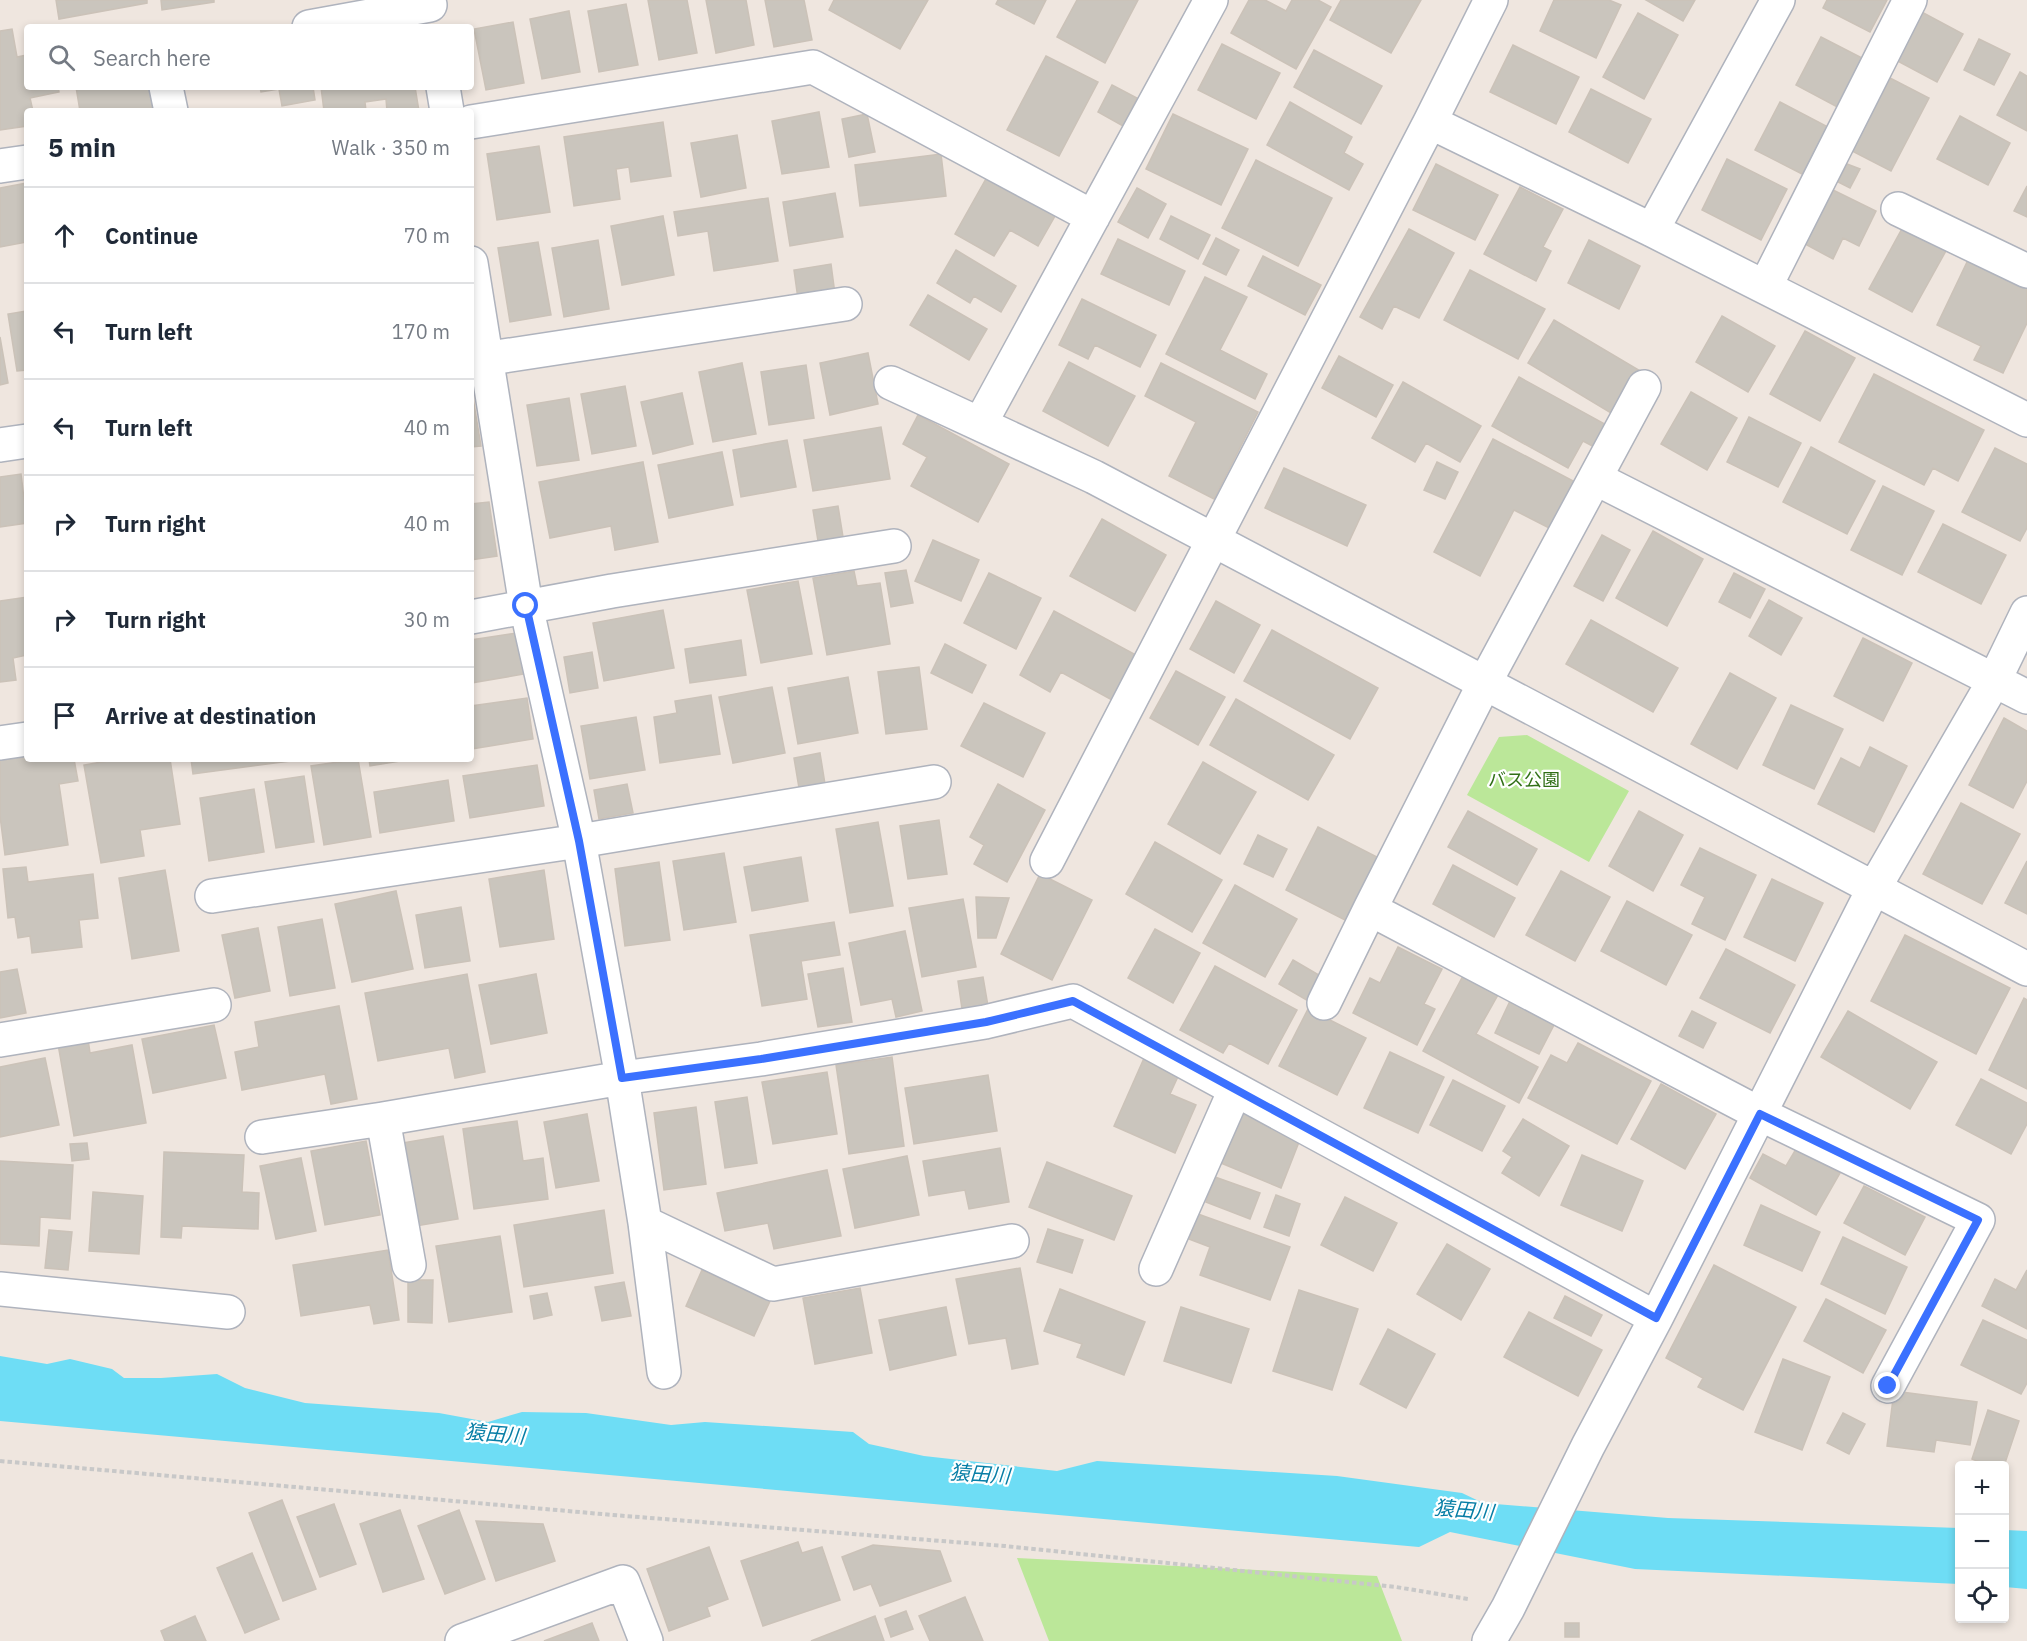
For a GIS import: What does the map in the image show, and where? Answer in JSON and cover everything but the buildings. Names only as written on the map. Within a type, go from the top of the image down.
[{"type":"street","points":[[1047,861],[1491,0]]},
{"type":"street","points":[[1652,230],[1778,0]]},
{"type":"street","points":[[1765,287],[1910,0]]},
{"type":"street","points":[[980,424],[1093,217],[1206,2]]},
{"type":"street","points":[[332,24],[430,11]]},
{"type":"street","points":[[474,122],[813,67],[1093,217]]},
{"type":"street","points":[[167,90],[170,108]]},
{"type":"street","points":[[444,90],[446,108]]},
{"type":"street","points":[[1430,122],[1652,230],[2027,420]]},
{"type":"street","points":[[0,166],[24,162]]},
{"type":"street","points":[[1898,209],[2027,271]]},
{"type":"street","points":[[474,299],[479,360],[526,606],[579,841],[622,1078],[645,1222],[664,1372]]},
{"type":"street","points":[[479,360],[845,304]]},
{"type":"street","points":[[891,383],[1094,477],[1873,890],[2027,969]]},
{"type":"street","points":[[1324,1003],[1484,684],[1644,387]]},
{"type":"street","points":[[0,446],[24,442]]},
{"type":"street","points":[[1595,478],[2027,697]]},
{"type":"street","points":[[474,616],[894,546]]},
{"type":"street","points":[[1489,1641],[1508,1608],[1588,1446],[1656,1318],[1873,890],[1994,681],[2027,614]]},
{"type":"street","points":[[0,743],[24,739]]},
{"type":"street","points":[[212,896],[579,841],[934,782]]},
{"type":"street","points":[[1370,909],[1760,1114],[1978,1220],[1888,1386]]},
{"type":"street","points":[[262,1137],[986,1022],[1073,1001],[1656,1318]]},
{"type":"street","points":[[0,1040],[214,1005]]},
{"type":"street","points":[[1156,1269],[1235,1090]]},
{"type":"street","points":[[383,1119],[409,1265]]},
{"type":"street","points":[[645,1222],[772,1284],[1012,1241]]},
{"type":"street","points":[[0,1289],[228,1312]]},
{"type":"street","points":[[462,1641],[624,1582],[646,1641]]},
{"type":"path","points":[[0,1461],[613,1515],[1005,1546],[1396,1587],[1454,1596],[1508,1608]]},
{"type":"green space","name":"バス公園","points":[[1527,735],[1629,791],[1589,862],[1467,795],[1499,737]]},
{"type":"green space","points":[[1017,1558],[1377,1576],[1402,1641],[1049,1641]]},
{"type":"water","name":"猿田川","points":[[0,1356],[47,1364],[70,1359],[112,1369],[124,1378],[217,1374],[245,1388],[305,1403],[439,1413],[488,1422],[522,1412],[586,1413],[671,1425],[705,1422],[853,1432],[869,1444],[924,1456],[1057,1471],[1097,1461],[1337,1476],[1462,1493],[1483,1503],[1668,1518],[1955,1528],[1955,1584],[1635,1569],[1450,1532],[1419,1547],[0,1421]]},
{"type":"water","points":[[2009,1530],[2027,1531],[2027,1589],[2009,1587]]},
{"type":"route","points":[[526,606],[579,841],[622,1078],[761,1059],[986,1022],[1073,1001],[1656,1318],[1760,1114],[1978,1220],[1888,1386]]}]
